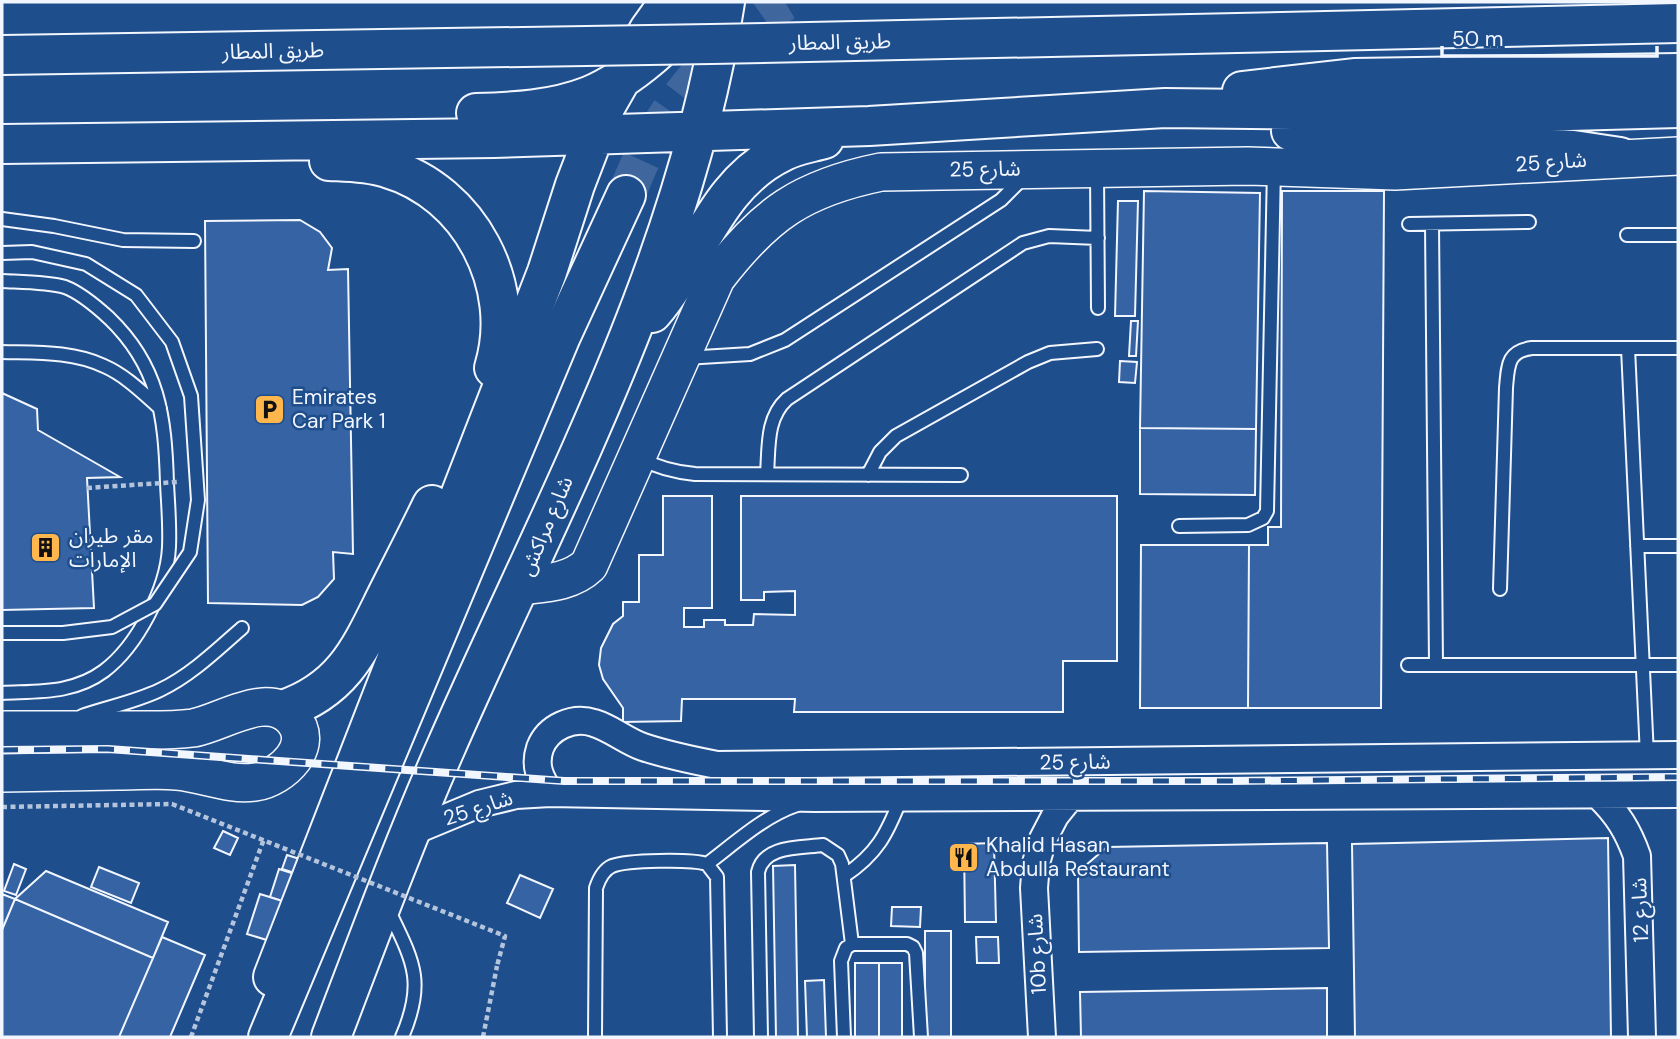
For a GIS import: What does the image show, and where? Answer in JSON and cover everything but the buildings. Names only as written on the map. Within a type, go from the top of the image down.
[{"type":"main road","name":"شارع مراكش","points":[[331,1037],[409,833],[626,340],[670,224],[699,130],[725,2]]},
{"type":"main road","points":[[686,7],[709,85]]},
{"type":"main road","points":[[2,127],[106,121],[514,112],[564,104],[590,96],[622,79],[657,51],[686,7]]},
{"type":"main road","name":"طريق المطار","points":[[2,55],[697,45],[1678,23]]},
{"type":"main road","points":[[1165,108],[1243,91],[1354,78],[1678,73]]},
{"type":"main road","points":[[249,1037],[547,272],[594,135],[605,107],[622,79]]},
{"type":"main road","points":[[2,144],[594,135],[869,126],[1165,108],[1533,112],[1678,108]]},
{"type":"main road","points":[[1241,110],[1274,126],[1323,137],[1573,150],[1620,157]]},
{"type":"main road","points":[[626,340],[679,278],[723,201],[746,175],[785,150],[869,126]]},
{"type":"main road","points":[[211,141],[236,151],[290,161],[361,162],[388,168],[412,178],[434,191],[455,209],[471,229],[485,252],[495,277],[500,303],[497,356],[489,382],[359,652],[334,681],[306,701],[282,710]]},
{"type":"main road","points":[[268,1037],[561,335],[626,195]]},
{"type":"main road","points":[[360,750],[359,710],[364,691],[447,474]]},
{"type":"street","name":"شارع 25","points":[[520,586],[567,579],[579,575],[589,565],[716,278],[740,246],[760,226],[804,196],[842,180],[881,172],[1097,167],[1408,170],[1678,156]]},
{"type":"street","points":[[2,730],[194,728],[253,708],[268,707],[282,710],[293,719],[300,731],[300,745],[295,758],[284,769],[271,778],[256,782],[240,783],[176,771],[2,773]]},
{"type":"street","name":"شارع 25","points":[[550,793],[539,777],[537,759],[543,740],[556,727],[575,720],[593,722],[632,743],[674,757],[717,765],[1678,755]]},
{"type":"street","points":[[761,766],[775,796]]},
{"type":"street","name":"شارع 25","points":[[409,833],[479,804],[516,794],[815,798],[1678,794]]},
{"type":"street","name":"شارع 12","points":[[1598,795],[1616,812],[1629,833],[1637,856],[1642,1037]]},
{"type":"street","name":"10b شارع","points":[[1042,1037],[1034,888],[1036,863],[1043,839],[1055,816],[1071,796]]},
{"type":"lane","points":[[1097,167],[1098,308]]},
{"type":"lane","points":[[1179,526],[1248,525],[1263,518],[1267,511],[1274,167]]},
{"type":"lane","points":[[681,358],[750,354],[785,340],[1000,200],[1032,168]]},
{"type":"lane","points":[[2,219],[123,240],[194,241]]},
{"type":"lane","points":[[1409,224],[1529,222]]},
{"type":"lane","points":[[1432,224],[1436,665]]},
{"type":"lane","points":[[1627,235],[1678,235]]},
{"type":"lane","points":[[767,474],[772,419],[778,407],[788,399],[1023,243],[1049,236],[1098,238]]},
{"type":"lane","points":[[2,253],[32,252],[86,264],[136,295],[173,342],[191,396],[198,500],[190,552],[155,604],[112,627],[63,633],[2,633]]},
{"type":"lane","points":[[2,281],[65,288],[98,307],[126,335],[148,368],[160,408],[166,444],[169,549],[162,579],[142,627],[122,654],[102,672],[65,690],[2,693]]},
{"type":"lane","points":[[1500,589],[1506,388],[1512,356],[1521,349],[1532,348],[1678,348]]},
{"type":"lane","points":[[1628,348],[1647,756]]},
{"type":"lane","points":[[868,475],[880,452],[896,436],[1028,362],[1050,353],[1097,349]]},
{"type":"lane","points":[[2,352],[64,354],[104,366],[128,381],[160,408]]},
{"type":"lane","points":[[637,457],[655,467],[675,472],[961,475]]},
{"type":"lane","points":[[1637,545],[1678,546]]},
{"type":"lane","points":[[46,730],[163,689],[211,656],[242,628]]},
{"type":"lane","points":[[1408,665],[1678,665]]},
{"type":"lane","points":[[595,1037],[598,879],[612,866],[622,864],[673,861],[707,864],[785,809],[815,798]]},
{"type":"lane","points":[[844,876],[865,861],[882,841],[901,798]]},
{"type":"lane","points":[[761,1037],[758,872],[760,862],[766,855],[823,845],[838,855],[844,876],[852,944]]},
{"type":"lane","points":[[707,864],[717,877],[720,1037]]},
{"type":"lane","points":[[383,900],[415,970],[413,1009],[402,1037]]},
{"type":"lane","points":[[844,1037],[841,961],[846,948],[852,944],[907,944],[913,947],[918,961],[921,1037]]},
{"type":"path","points":[[87,488],[180,481]]},
{"type":"path","points":[[2,807],[172,804],[505,936],[483,1037]]},
{"type":"path","points":[[191,1037],[264,839]]},
{"type":"tunnel","points":[[626,195],[651,141],[693,81],[745,30],[785,2]]},
{"type":"railway","points":[[2,750],[108,749],[564,781],[1229,781],[1678,777]]},
{"type":"place","name":"Emirates Car Park 1","points":[[269,409]]},
{"type":"place","name":"مقر طيران الإمارات","points":[[46,548]]},
{"type":"place","name":"Khalid Hasan Abdulla Restaurant","points":[[963,857]]}]
